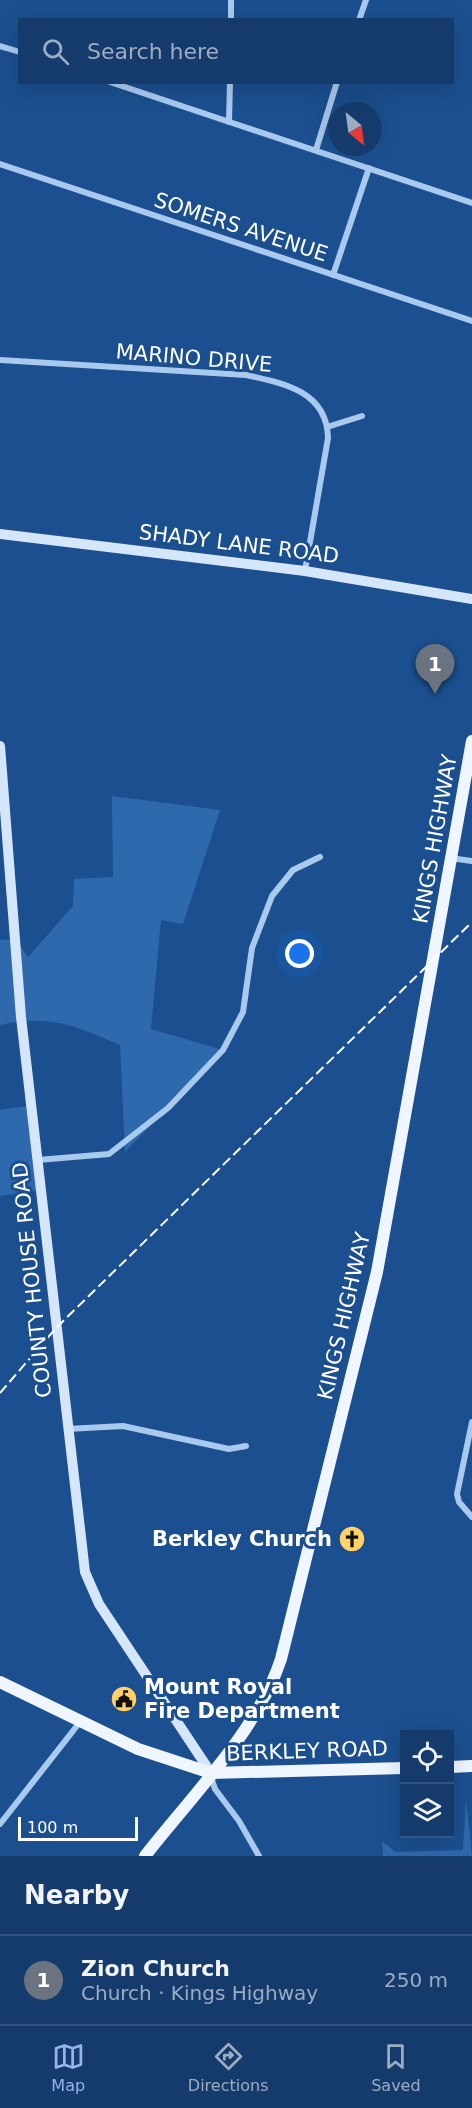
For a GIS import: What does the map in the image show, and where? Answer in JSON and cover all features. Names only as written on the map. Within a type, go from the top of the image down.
[{"type":"main road","name":"KINGS HIGHWAY","points":[[145,1856],[261,1706],[281,1659],[377,1272],[472,741]]},
{"type":"main road","name":"BERKLEY ROAD","points":[[0,1682],[138,1749],[211,1773],[400,1768]]},
{"type":"main road","points":[[454,1767],[472,1766]]},
{"type":"street","points":[[231,0],[231,18]]},
{"type":"street","points":[[360,18],[366,0]]},
{"type":"street","points":[[0,46],[18,51]]},
{"type":"street","points":[[116,84],[472,203]]},
{"type":"street","points":[[229,122],[230,84]]},
{"type":"street","points":[[316,150],[336,84]]},
{"type":"street","name":"SOMERS AVENUE","points":[[0,164],[472,321]]},
{"type":"street","points":[[333,275],[369,168]]},
{"type":"street","name":"MARINO DRIVE","points":[[0,360],[246,375],[284,383],[296,388],[312,401],[327,427]]},
{"type":"street","points":[[305,571],[325,464],[327,427],[362,416]]},
{"type":"street","name":"SHADY LANE ROAD","points":[[0,534],[305,571],[472,599]]},
{"type":"street","name":"COUNTY HOUSE ROAD","points":[[0,746],[2,804],[21,1017],[39,1160],[43,1226],[85,1572],[90,1588],[211,1773]]},
{"type":"street","points":[[39,1160],[109,1154],[168,1108],[223,1050],[243,1012],[252,948],[272,896],[293,870],[320,857]]},
{"type":"street","points":[[450,858],[472,861]]},
{"type":"street","points":[[472,1422],[457,1494],[459,1503],[472,1517]]},
{"type":"street","points":[[67,1429],[123,1426],[229,1449],[246,1446]]},
{"type":"street","points":[[0,1824],[80,1721]]},
{"type":"street","points":[[211,1773],[212,1784],[239,1821],[259,1856]]},
{"type":"shaded area","points":[[112,796],[220,810],[183,924],[161,920],[151,1029],[223,1050],[125,1152],[120,1045],[75,1027],[47,1021],[0,1025],[0,940],[16,939],[28,957],[73,906],[74,879],[113,877]]},
{"type":"shaded area","points":[[33,1105],[42,1190],[0,1196],[0,1110]]},
{"type":"shaded area","points":[[466,1799],[472,1856],[383,1856],[382,1841],[395,1852],[463,1850]]},
{"type":"railway","points":[[0,1393],[56,1328],[472,922]]},
{"type":"place","name":"Zion Church","points":[[435,694]]},
{"type":"place","name":"Berkley Church","points":[[352,1539]]},
{"type":"place","name":"Mount Royal Fire Department","points":[[124,1699]]}]
